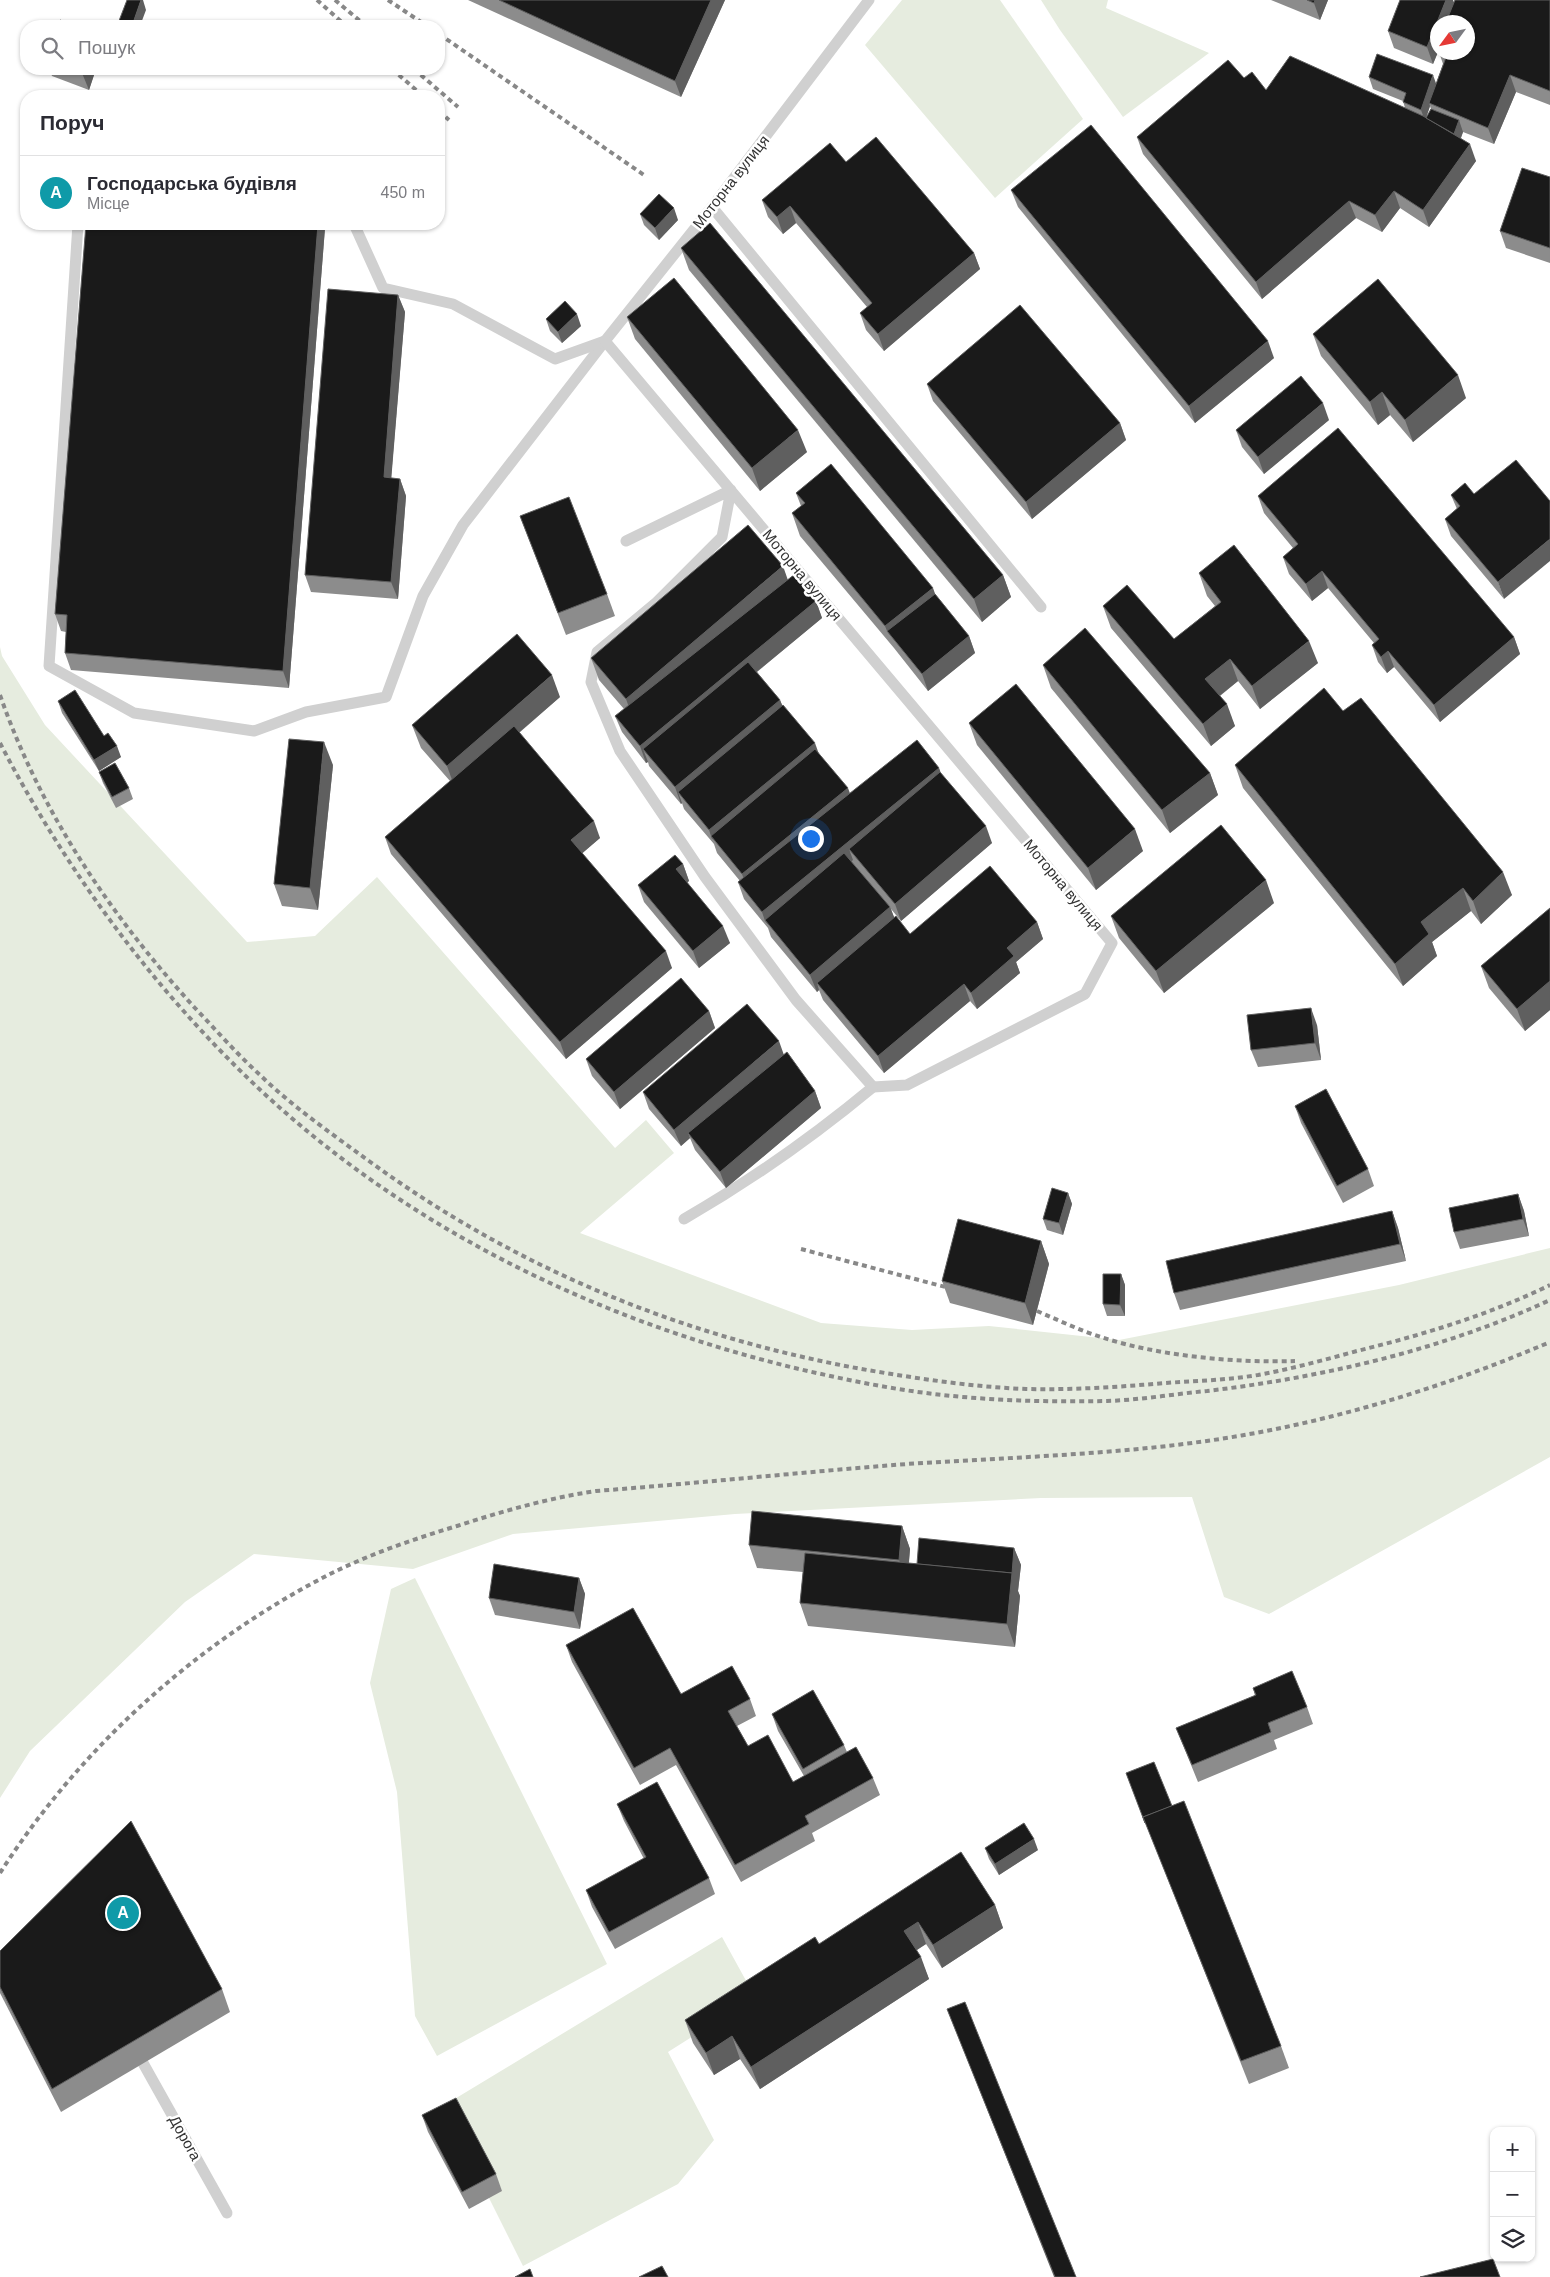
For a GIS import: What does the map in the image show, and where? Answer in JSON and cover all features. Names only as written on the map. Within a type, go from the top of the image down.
[{"type":"lane","name":"Моторна вулиця","points":[[869,0],[712,207],[605,341],[1112,943],[1085,994],[907,1085],[873,1087]]},
{"type":"lane","points":[[712,207],[1041,608]]},
{"type":"lane","points":[[78,230],[49,666],[134,713],[254,731],[306,712],[386,697],[423,596],[463,525],[605,341]]},
{"type":"lane","points":[[357,230],[384,288],[453,304],[555,360],[605,341]]},
{"type":"lane","points":[[626,541],[731,490]]},
{"type":"lane","points":[[684,1219],[736,1189],[846,1110],[873,1087],[796,1000],[705,877],[620,751],[591,682],[597,652],[657,602],[722,537],[731,490]]},
{"type":"lane","name":"Дорога","points":[[143,2063],[227,2214]]},
{"type":"shaded area","points":[[902,0],[1000,0],[1083,119],[995,198],[865,45]]},
{"type":"shaded area","points":[[1041,0],[1108,0],[1106,8],[1209,53],[1123,117],[1060,30]]},
{"type":"shaded area","points":[[0,647],[2,656],[45,725],[247,942],[315,936],[377,877],[615,1148],[646,1120],[674,1153],[580,1233],[821,1323],[912,1330],[989,1326],[1119,1340],[1399,1285],[1550,1248],[1550,1457],[1269,1614],[1224,1597],[1192,1497],[1041,1498],[735,1514],[513,1534],[413,1569],[254,1554],[185,1602],[30,1751],[0,1798]]},
{"type":"shaded area","points":[[415,1578],[607,1964],[437,2056],[415,2016],[397,1792],[370,1683],[391,1589]]},
{"type":"shaded area","points":[[722,1937],[755,1997],[668,2052],[714,2140],[678,2184],[523,2266],[443,2106]]},
{"type":"building","points":[[127,0],[141,0],[134,20],[119,20]]},
{"type":"building","points":[[499,0],[711,0],[675,81]]},
{"type":"building","points":[[1400,0],[1446,0],[1440,15],[1430,15],[1430,40],[1427,47],[1388,31]]},
{"type":"building","points":[[1455,0],[1550,0],[1550,91],[1510,75],[1488,128],[1429,103],[1445,60],[1475,60],[1475,15],[1449,15]]},
{"type":"building","points":[[1377,54],[1433,75],[1421,110],[1403,102],[1406,93],[1369,77]]},
{"type":"building","points":[[1290,56],[1423,116],[1470,144],[1423,210],[1394,191],[1375,215],[1349,201],[1256,282],[1137,137],[1228,60],[1244,78],[1252,72],[1266,90]]},
{"type":"building","points":[[1431,109],[1459,120],[1454,134],[1426,118]]},
{"type":"building","points":[[1091,125],[1268,341],[1189,406],[1011,190]]},
{"type":"building","points":[[876,137],[974,253],[878,334],[860,313],[872,303],[790,206],[777,217],[762,200],[830,143],[846,162]]},
{"type":"building","points":[[1522,168],[1550,177],[1550,248],[1500,231]]},
{"type":"building","points":[[659,194],[674,208],[655,228],[640,214]]},
{"type":"building","points":[[710,223],[1003,575],[974,599],[681,248]]},
{"type":"building","points":[[86,230],[318,230],[283,671],[65,653],[67,615],[55,614]]},
{"type":"building","points":[[674,278],[798,430],[752,468],[627,317]]},
{"type":"building","points":[[1378,279],[1458,375],[1405,420],[1382,392],[1370,402],[1313,334]]},
{"type":"building","points":[[328,289],[398,295],[384,477],[400,479],[391,582],[305,575]]},
{"type":"building","points":[[565,301],[577,314],[558,332],[546,319]]},
{"type":"building","points":[[1020,305],[1120,423],[1026,502],[927,384]]},
{"type":"building","points":[[1301,376],[1323,403],[1258,457],[1236,430]]},
{"type":"building","points":[[1338,428],[1514,637],[1434,705],[1388,651],[1381,657],[1372,645],[1379,639],[1322,571],[1306,584],[1283,557],[1298,544],[1258,496]]},
{"type":"building","points":[[1516,460],[1550,501],[1550,539],[1498,582],[1445,519],[1460,506],[1451,495],[1465,483],[1474,494]]},
{"type":"building","points":[[831,464],[933,588],[885,626],[792,513],[805,503],[796,493]]},
{"type":"building","points":[[569,497],[607,594],[558,613],[520,516]]},
{"type":"building","points":[[748,525],[783,566],[626,699],[591,658]]},
{"type":"building","points":[[1234,545],[1309,641],[1252,686],[1230,659],[1205,679],[1227,704],[1203,724],[1103,606],[1127,585],[1174,639],[1221,602],[1199,573]]},
{"type":"building","points":[[795,574],[816,601],[640,746],[615,716]]},
{"type":"building","points":[[935,594],[969,636],[922,674],[887,631]]},
{"type":"building","points":[[1085,628],[1210,773],[1162,810],[1043,665]]},
{"type":"building","points":[[517,634],[552,675],[447,766],[412,725]]},
{"type":"building","points":[[748,662],[780,700],[675,787],[643,749]]},
{"type":"building","points":[[1016,684],[1135,829],[1088,868],[969,723]]},
{"type":"building","points":[[1324,688],[1343,711],[1361,698],[1503,872],[1473,901],[1463,888],[1421,922],[1429,934],[1395,964],[1235,765]]},
{"type":"building","points":[[75,690],[104,736],[108,733],[117,746],[94,760],[58,701]]},
{"type":"building","points":[[783,705],[815,743],[709,830],[678,792]]},
{"type":"building","points":[[514,726],[594,821],[571,840],[666,951],[560,1042],[385,837]]},
{"type":"building","points":[[289,739],[324,742],[310,888],[274,884]]},
{"type":"building","points":[[917,740],[939,768],[762,912],[738,882]]},
{"type":"building","points":[[815,749],[848,788],[742,874],[711,836]]},
{"type":"building","points":[[115,763],[129,788],[112,797],[99,772]]},
{"type":"building","points":[[940,772],[986,826],[895,904],[849,849]]},
{"type":"building","points":[[1221,825],[1266,880],[1156,971],[1111,916]]},
{"type":"building","points":[[844,853],[890,907],[810,975],[765,920]]},
{"type":"building","points":[[675,855],[683,864],[676,869],[723,926],[693,951],[638,885]]},
{"type":"building","points":[[990,866],[1037,922],[1007,948],[1014,956],[971,993],[964,984],[878,1056],[817,983],[896,916],[910,934]]},
{"type":"building","points":[[1550,908],[1550,981],[1517,1009],[1481,966]]},
{"type":"building","points":[[681,978],[709,1011],[614,1092],[586,1059]]},
{"type":"building","points":[[747,1004],[779,1041],[674,1130],[643,1092]]},
{"type":"building","points":[[1311,1008],[1315,1043],[1251,1050],[1247,1015]]},
{"type":"building","points":[[787,1052],[815,1091],[720,1172],[688,1133]]},
{"type":"building","points":[[1326,1089],[1368,1169],[1337,1186],[1295,1106]]},
{"type":"building","points":[[1052,1188],[1068,1193],[1059,1223],[1043,1219]]},
{"type":"building","points":[[1518,1194],[1523,1219],[1454,1232],[1449,1208]]},
{"type":"building","points":[[1392,1211],[1400,1244],[1174,1293],[1166,1261]]},
{"type":"building","points":[[958,1219],[1041,1241],[1025,1303],[942,1281]]},
{"type":"building","points":[[1103,1274],[1121,1274],[1120,1305],[1103,1304]]},
{"type":"building","points":[[752,1511],[902,1526],[899,1560],[749,1545]]},
{"type":"building","points":[[919,1538],[1014,1548],[1012,1574],[917,1564]]},
{"type":"building","points":[[805,1553],[1012,1573],[1007,1624],[800,1603]]},
{"type":"building","points":[[494,1564],[579,1578],[574,1612],[489,1598]]},
{"type":"building","points":[[633,1608],[681,1694],[732,1666],[750,1699],[728,1711],[748,1746],[768,1735],[793,1782],[856,1747],[873,1778],[805,1816],[809,1824],[735,1865],[670,1748],[634,1768],[566,1645]]},
{"type":"building","points":[[1292,1671],[1307,1707],[1268,1723],[1271,1732],[1192,1765],[1176,1728],[1256,1695],[1253,1688]]},
{"type":"building","points":[[813,1690],[844,1745],[803,1769],[772,1714]]},
{"type":"building","points":[[1154,1762],[1172,1806],[1143,1817],[1145,1823],[1126,1773]]},
{"type":"building","points":[[657,1782],[709,1878],[609,1932],[586,1890],[646,1857],[617,1804]]},
{"type":"building","points":[[1184,1801],[1281,2046],[1241,2061],[1143,1817]]},
{"type":"building","points":[[131,1821],[222,1989],[52,2089],[0,1987],[0,1951]]},
{"type":"building","points":[[1024,1823],[1034,1839],[995,1864],[985,1848]]},
{"type":"building","points":[[961,1852],[995,1905],[933,1945],[918,1922],[904,1931],[921,1957],[751,2067],[732,2036],[706,2053],[685,2020],[815,1937],[819,1944]]},
{"type":"building","points":[[965,2002],[1076,2277],[1055,2277],[947,2009]]},
{"type":"building","points":[[456,2098],[496,2174],[462,2192],[422,2115]]},
{"type":"building","points":[[1490,2260],[1490,2262],[1494,2262],[1500,2277],[1420,2277]]},
{"type":"building","points":[[662,2266],[668,2277],[639,2277]]},
{"type":"building","points":[[530,2269],[533,2277],[515,2277]]},
{"type":"railway","points":[[317,0],[339,20]]},
{"type":"railway","points":[[335,0],[359,20]]},
{"type":"railway","points":[[388,0],[418,20]]},
{"type":"railway","points":[[445,38],[644,175]]},
{"type":"railway","points":[[399,75],[416,90]]},
{"type":"railway","points":[[421,75],[438,90]]},
{"type":"railway","points":[[445,96],[458,107]]},
{"type":"railway","points":[[445,116],[449,120]]},
{"type":"railway","points":[[0,695],[36,781],[81,861],[107,900],[164,973],[195,1008],[243,1059],[273,1087],[313,1120],[369,1161],[427,1201],[487,1236],[548,1268],[611,1296],[676,1321],[742,1342],[810,1359],[879,1372],[952,1383],[1007,1388],[1061,1389],[1113,1387],[1223,1379],[1283,1370],[1406,1338],[1455,1323],[1503,1306],[1550,1285]]},
{"type":"railway","points":[[0,743],[53,836],[113,924],[181,1008],[255,1085],[313,1136],[375,1183],[440,1225],[508,1263],[578,1296],[650,1324],[724,1349],[853,1381],[925,1393],[984,1399],[1107,1401],[1251,1385],[1295,1378],[1382,1359],[1467,1333],[1509,1318],[1550,1300]]},
{"type":"railway","points":[[801,1249],[953,1289]]},
{"type":"railway","points":[[1037,1311],[1093,1334],[1123,1344],[1147,1349],[1197,1357],[1247,1361],[1295,1361]]},
{"type":"railway","points":[[0,1873],[32,1827],[67,1783],[105,1741],[145,1702],[188,1666],[234,1632],[281,1601],[345,1567],[376,1553],[408,1542],[526,1505],[596,1491],[907,1464],[1090,1453],[1226,1438],[1343,1414],[1378,1404],[1448,1382],[1550,1342]]},
{"type":"place","name":"Господарська будівля","points":[[123,1913]]}]
